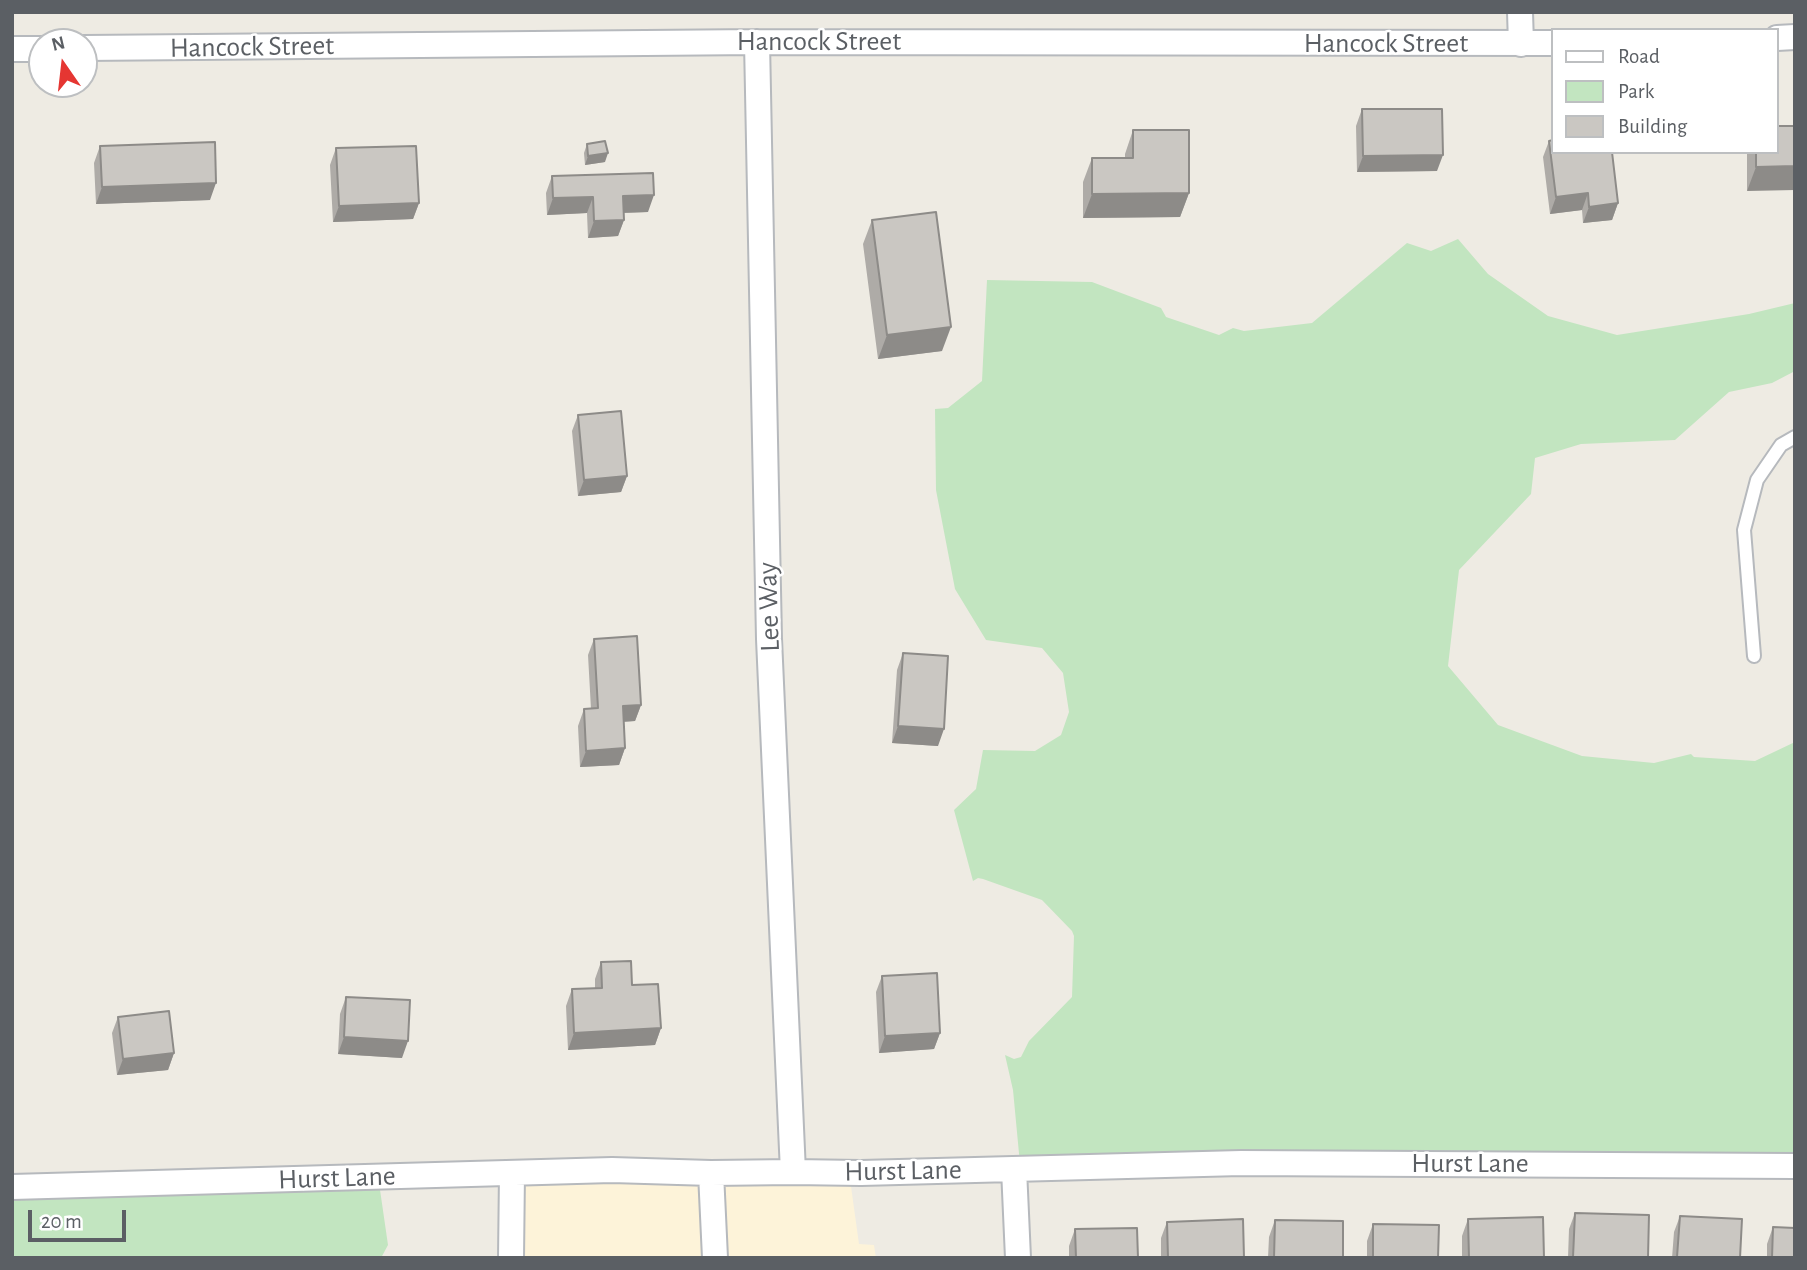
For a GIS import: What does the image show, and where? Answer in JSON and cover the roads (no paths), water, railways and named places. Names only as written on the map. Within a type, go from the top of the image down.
[{"type":"street","points":[[1520,12],[1521,44]]},
{"type":"street","name":"Hancock Street","points":[[98,48],[757,42],[1552,43]]},
{"type":"street","name":"Lee Way","points":[[757,42],[769,639],[793,1172]]},
{"type":"street","name":"Hurst Lane","points":[[12,1187],[612,1170],[861,1173],[1241,1163],[1795,1166]]},
{"type":"street","points":[[1014,1169],[1018,1258]]},
{"type":"street","points":[[512,1173],[512,1258]]},
{"type":"street","points":[[711,1173],[715,1258]]},
{"type":"lane","points":[[1754,656],[1744,530],[1757,480],[1781,446],[1795,437]]}]
